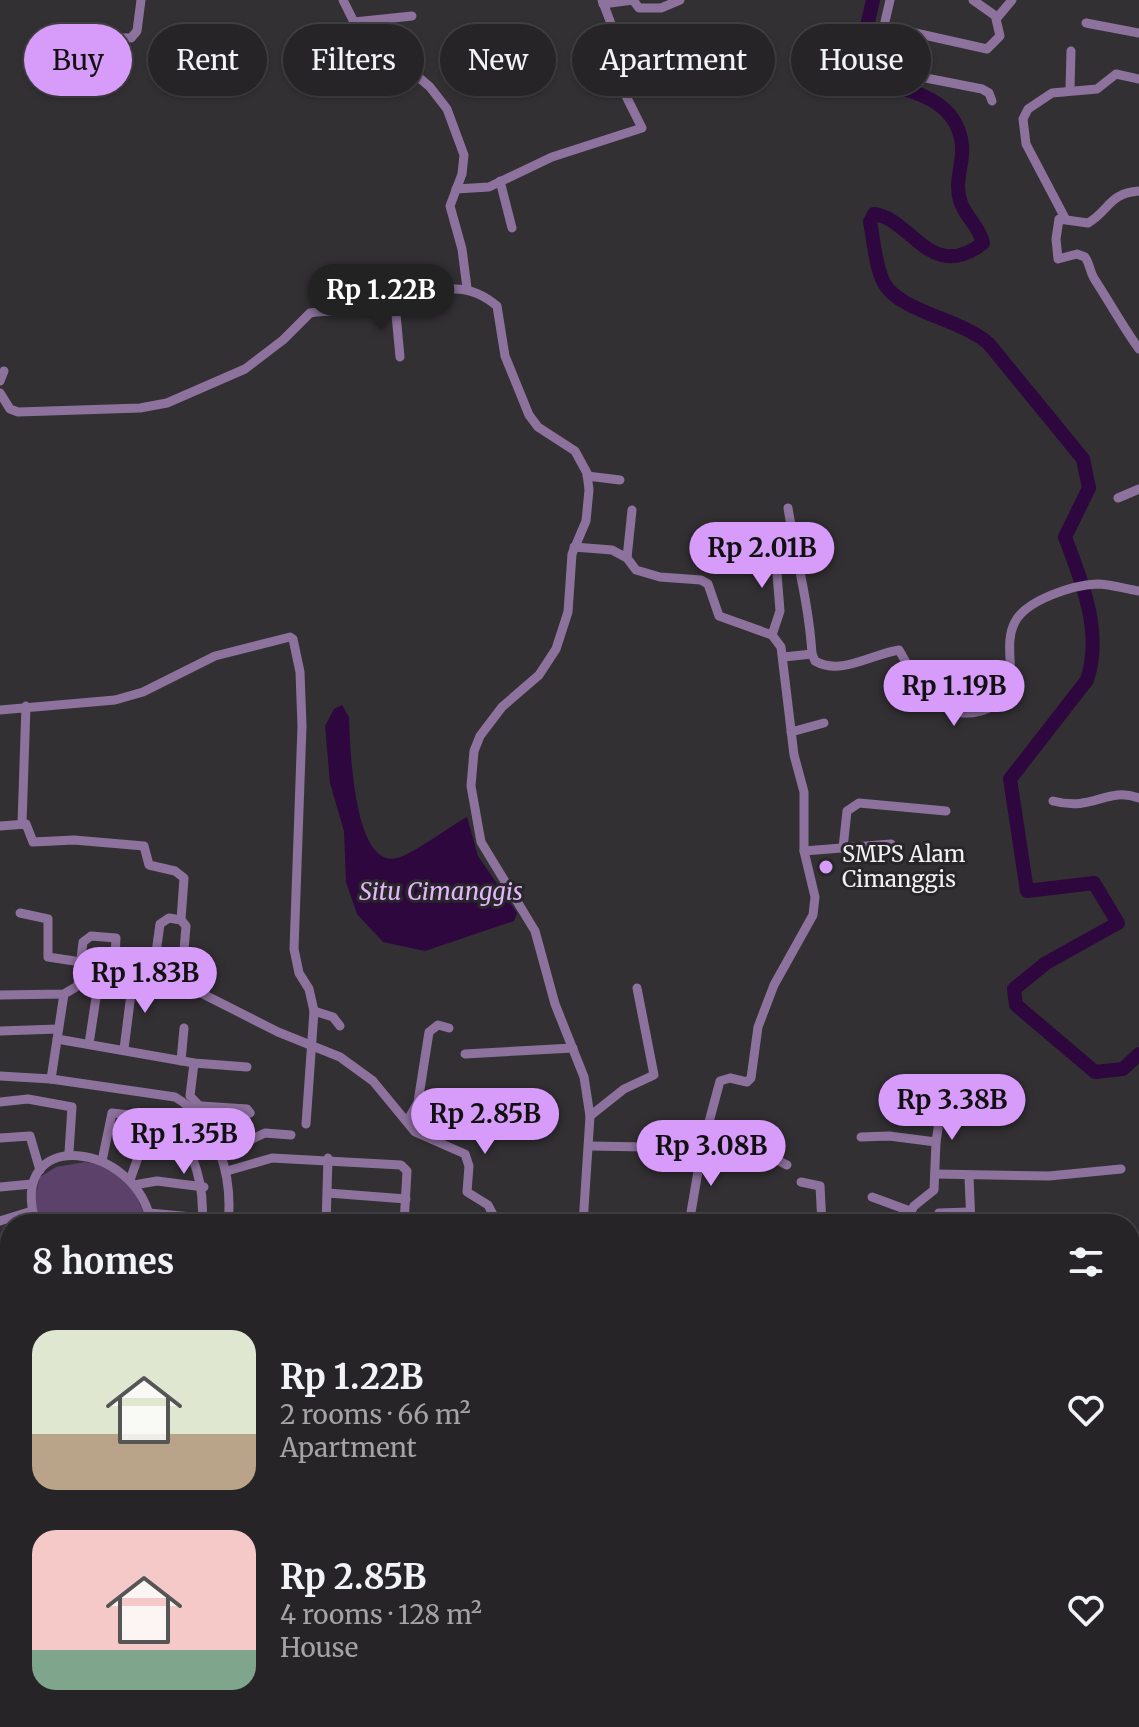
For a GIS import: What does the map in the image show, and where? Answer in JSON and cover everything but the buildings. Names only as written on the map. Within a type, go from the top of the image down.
[{"type":"street","points":[[132,37],[137,31],[141,0]]},
{"type":"street","points":[[343,0],[354,22],[439,96],[464,155],[450,206],[462,249],[467,288]]},
{"type":"street","points":[[611,24],[602,2],[633,0],[639,8],[661,8],[680,0]]},
{"type":"street","points":[[884,24],[890,0]]},
{"type":"street","points":[[931,37],[985,49],[1000,36],[997,17],[973,0]]},
{"type":"street","points":[[997,17],[1012,0]]},
{"type":"street","points":[[354,22],[412,16]]},
{"type":"street","points":[[1086,23],[1139,33]]},
{"type":"street","points":[[1070,89],[1071,51]]},
{"type":"street","points":[[1139,79],[1116,74],[1097,89],[1052,93],[1026,112],[1023,124],[1026,144],[1065,218],[1077,224],[1088,223],[1100,215],[1111,200],[1139,191]]},
{"type":"street","points":[[931,79],[982,89],[987,91],[992,101]]},
{"type":"street","points":[[456,189],[489,187],[552,157],[642,128],[626,96]]},
{"type":"street","points":[[500,181],[512,228]]},
{"type":"street","points":[[1065,218],[1059,219],[1056,228],[1057,257],[1061,260],[1077,254],[1085,257],[1093,279],[1110,299],[1117,319],[1139,349]]},
{"type":"street","points":[[0,393],[10,409],[18,412],[156,406],[245,369],[283,340],[310,313],[365,311],[395,304],[431,290],[467,288],[497,306],[505,356],[533,421],[575,451],[587,476],[589,506],[574,547],[568,612],[556,649],[539,675],[493,718],[480,736],[474,751],[472,807],[481,842],[531,922],[555,1004],[584,1077],[590,1116],[590,1146],[584,1214]]},
{"type":"street","points":[[395,304],[400,357]]},
{"type":"street","points":[[587,476],[620,480]]},
{"type":"street","points":[[1118,498],[1139,489]]},
{"type":"street","points":[[788,508],[803,596],[811,615],[815,661],[822,665],[852,664],[899,650],[921,689],[942,696],[957,712],[983,711],[1001,699],[1009,685],[1009,643],[1016,619],[1029,607],[1086,586],[1101,584],[1139,591]]},
{"type":"street","points":[[627,558],[632,510]]},
{"type":"street","points":[[574,547],[612,550],[627,558],[636,570],[645,573],[701,580],[708,584],[719,616],[772,635],[784,657],[791,732],[804,792],[804,851],[814,888],[813,915],[774,985],[758,1027],[751,1078],[747,1082],[730,1078],[720,1081],[702,1148],[691,1214]]},
{"type":"street","points":[[772,635],[780,611],[775,549]]},
{"type":"street","points":[[0,710],[115,700],[143,692],[215,656],[290,637],[293,639],[300,672],[302,726],[294,949],[299,973],[309,989],[314,1011],[306,1124]]},
{"type":"street","points":[[784,657],[812,654]]},
{"type":"street","points":[[22,823],[26,706]]},
{"type":"street","points":[[791,732],[824,723]]},
{"type":"street","points":[[1053,801],[1088,805],[1117,792],[1139,798]]},
{"type":"street","points":[[843,848],[847,811],[859,803],[946,811]]},
{"type":"street","points":[[0,826],[22,823],[29,827],[31,842],[74,840],[144,846],[149,865],[175,871],[184,878],[181,986]]},
{"type":"street","points":[[804,851],[891,844]]},
{"type":"street","points":[[20,913],[48,919],[48,957],[81,962]]},
{"type":"street","points":[[152,981],[160,924],[169,918],[182,922]]},
{"type":"street","points":[[78,983],[85,938],[114,936],[114,977]]},
{"type":"street","points":[[0,995],[64,994],[78,983],[114,977],[181,986],[211,996],[278,1032],[310,1044],[360,1070],[408,1120],[415,1132],[465,1154],[469,1166],[467,1192],[488,1205],[493,1214]]},
{"type":"street","points":[[89,1044],[99,978]]},
{"type":"street","points":[[124,1049],[133,978]]},
{"type":"street","points":[[590,1116],[624,1089],[654,1075],[637,988]]},
{"type":"street","points":[[51,1079],[64,994]]},
{"type":"street","points":[[314,1011],[333,1017],[340,1026]]},
{"type":"street","points":[[408,1120],[418,1102],[429,1032],[438,1025],[449,1028]]},
{"type":"street","points":[[181,1061],[184,1028]]},
{"type":"street","points":[[0,1031],[57,1034],[89,1044],[181,1061],[247,1067]]},
{"type":"street","points":[[465,1054],[573,1048]]},
{"type":"street","points":[[194,1063],[190,1096],[203,1113],[227,1171],[229,1214]]},
{"type":"street","points":[[0,1076],[51,1079],[175,1097],[203,1113]]},
{"type":"street","points":[[909,1214],[931,1194],[940,1108],[947,1096],[979,1091],[997,1096]]},
{"type":"street","points":[[0,1102],[28,1099],[72,1107],[69,1152]]},
{"type":"street","points":[[102,1161],[109,1117],[120,1111],[171,1119],[192,1154],[204,1187],[203,1214]]},
{"type":"street","points":[[220,1154],[265,1133],[291,1135]]},
{"type":"street","points":[[0,1138],[30,1136],[40,1170]]},
{"type":"street","points":[[861,1137],[889,1136],[936,1142]]},
{"type":"street","points":[[590,1146],[749,1147],[787,1165]]},
{"type":"street","points":[[132,1182],[141,1149],[192,1154]]},
{"type":"street","points":[[33,1214],[32,1184],[40,1170],[69,1152],[102,1161],[132,1182],[149,1213],[156,1214]]},
{"type":"street","points":[[227,1171],[258,1161],[331,1161],[404,1166],[405,1214]]},
{"type":"street","points":[[327,1214],[331,1161]]},
{"type":"street","points":[[935,1174],[969,1177],[1064,1176],[1121,1169]]},
{"type":"street","points":[[939,1214],[969,1212],[969,1177]]},
{"type":"street","points":[[132,1182],[157,1181],[204,1187]]},
{"type":"street","points":[[801,1182],[820,1186],[821,1214]]},
{"type":"street","points":[[0,1187],[32,1184]]},
{"type":"street","points":[[328,1193],[406,1199]]},
{"type":"street","points":[[872,1197],[910,1211]]},
{"type":"street","points":[[22,1214],[32,1211]]},
{"type":"shaded area","points":[[85,1162],[110,1169],[127,1182],[143,1214],[37,1214],[33,1205],[40,1177],[56,1167]]},
{"type":"water","name":"Situ Cimanggis","points":[[342,705],[349,717],[357,802],[371,844],[382,856],[397,858],[412,852],[467,817],[478,856],[517,913],[514,921],[425,951],[383,942],[357,914],[346,882],[344,831],[330,783],[325,726],[334,709]]},
{"type":"waterway","points":[[873,0],[867,26],[847,63],[849,76],[920,94],[948,113],[957,127],[962,145],[958,186],[960,200],[983,243],[965,254],[949,256],[935,253],[887,218],[874,214],[870,222],[884,283],[903,301],[964,328],[989,344],[1083,459],[1089,488],[1065,537],[1084,589],[1092,626],[1093,644],[1087,680],[1010,779],[1027,891],[1094,883],[1118,923],[1046,963],[1014,989],[1016,1005],[1095,1072],[1123,1069],[1139,1054]]},
{"type":"place","name":"SMPS Alam Cimanggis","points":[[826,867]]}]
